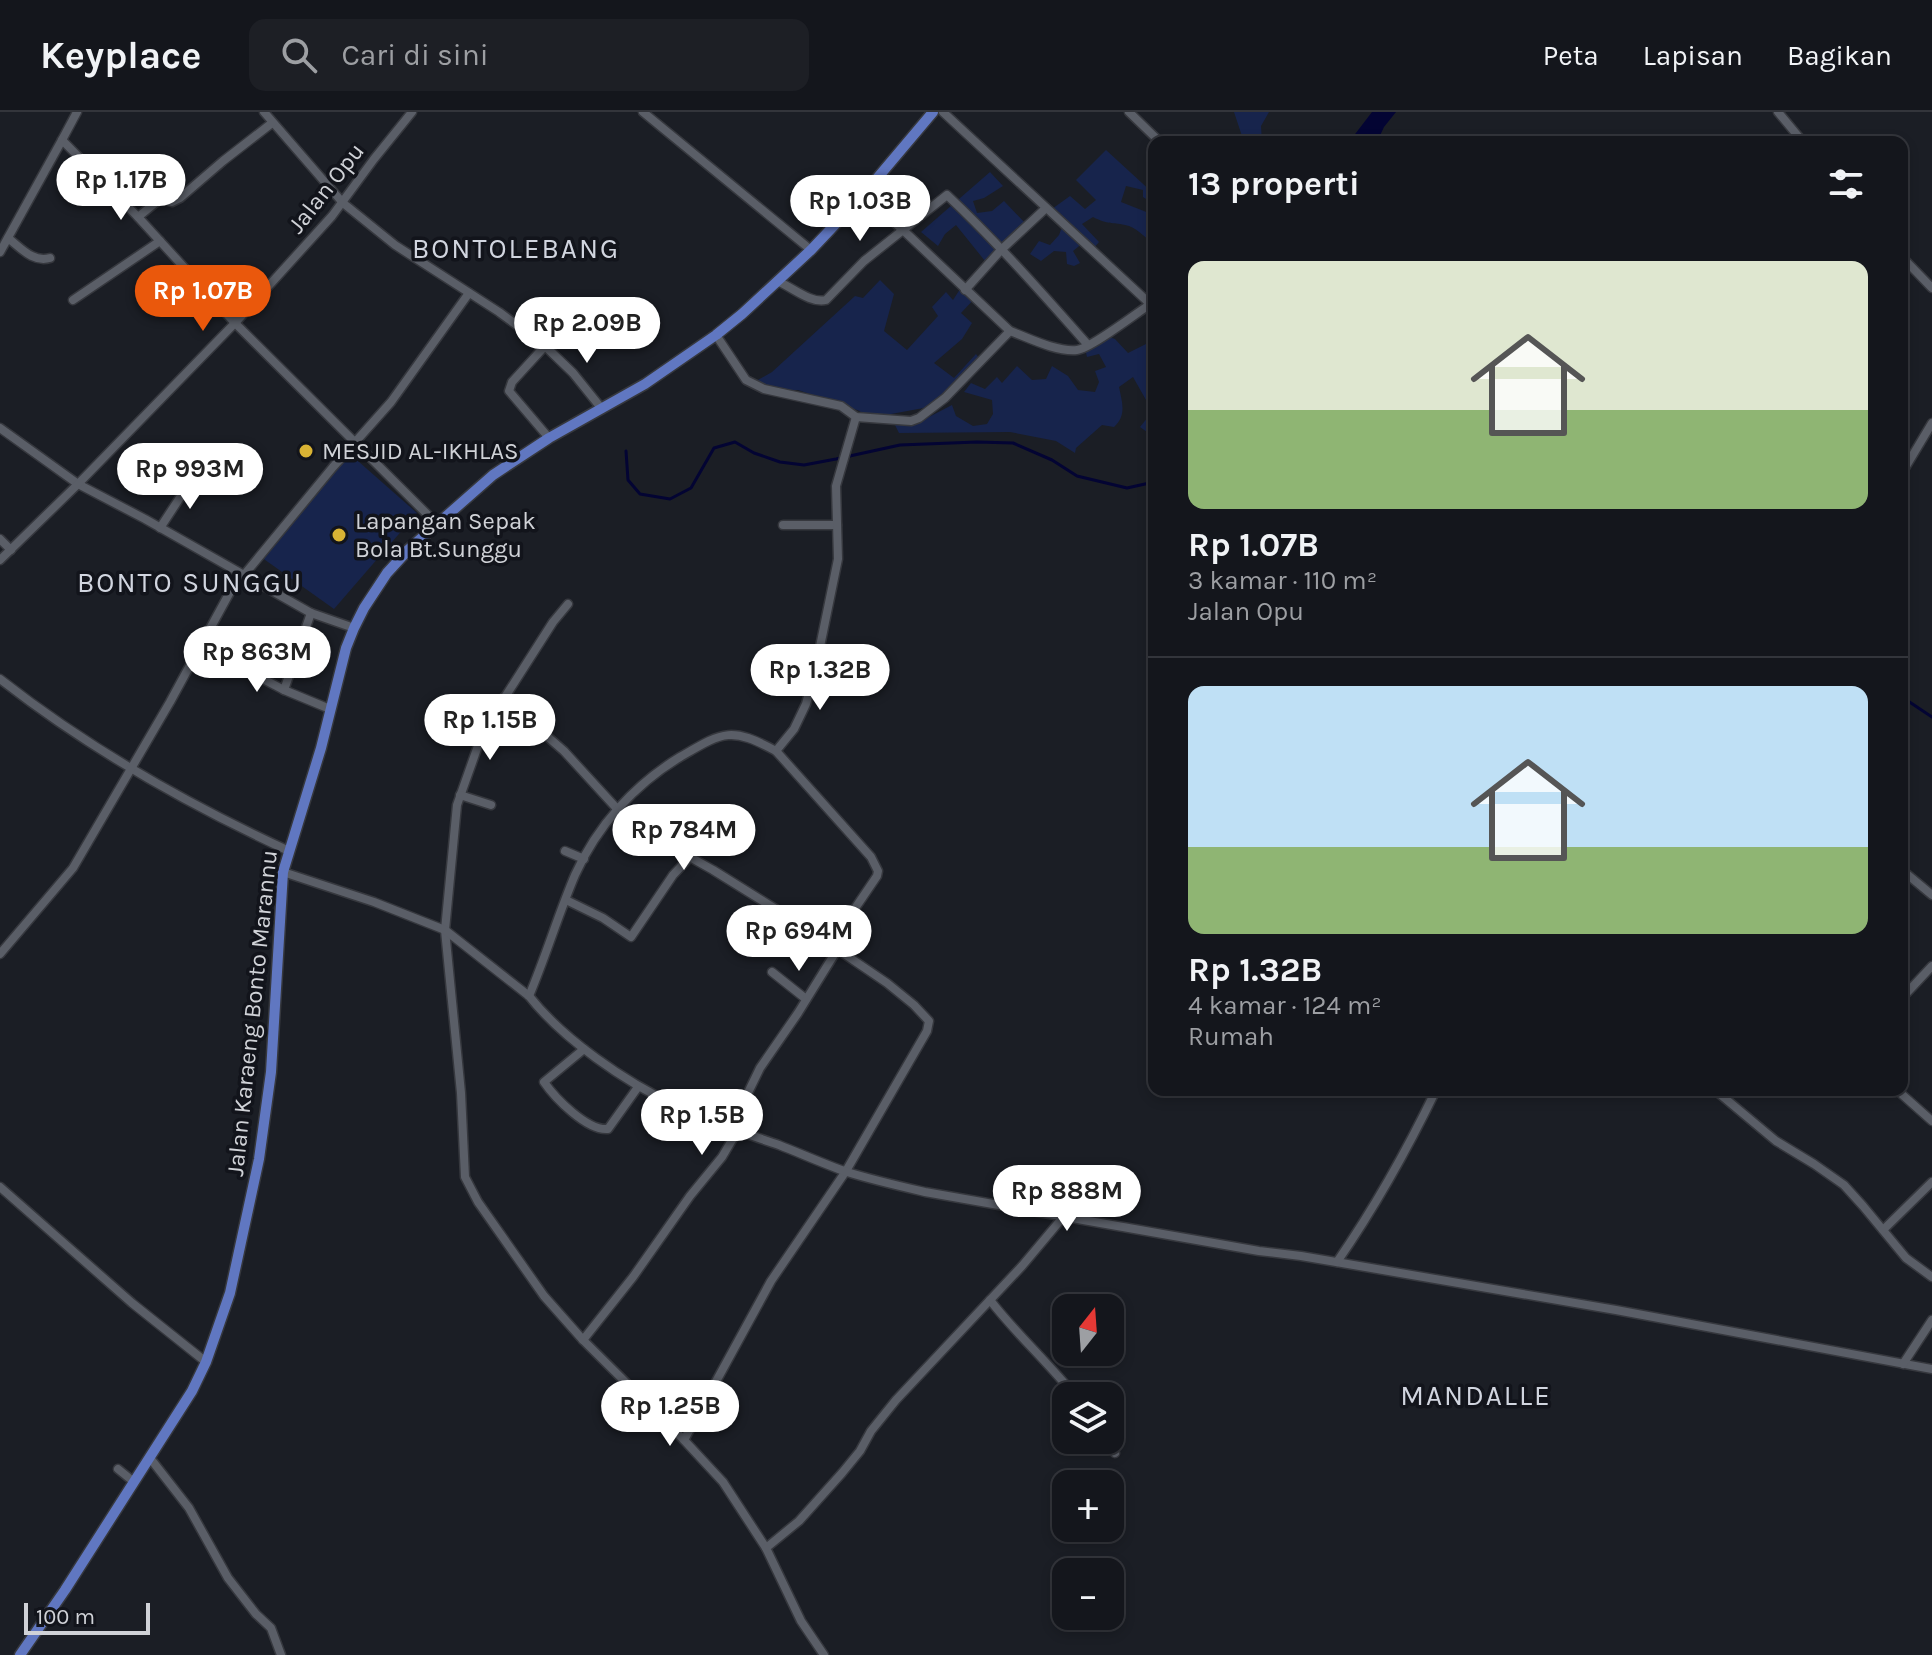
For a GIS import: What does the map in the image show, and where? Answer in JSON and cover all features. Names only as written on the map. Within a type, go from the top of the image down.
[{"type":"main road","name":"Jalan Karaeng Bonto Marannu","points":[[20,1655],[192,1391],[206,1362],[234,1279],[259,1159],[271,1072],[283,872],[321,748],[338,676],[354,628],[371,596],[409,549],[493,475],[549,438],[645,384],[716,335],[811,250],[863,195],[933,112]]},
{"type":"street","points":[[0,252],[77,112]]},
{"type":"street","points":[[264,112],[343,203],[395,245],[499,312],[545,346],[573,373],[602,409]]},
{"type":"street","name":"Jalan Opu","points":[[0,560],[235,323],[312,240],[412,112]]},
{"type":"street","points":[[643,112],[811,250]]},
{"type":"street","points":[[943,112],[1148,300]]},
{"type":"street","points":[[1129,112],[1154,136]]},
{"type":"street","points":[[1778,112],[1798,136]]},
{"type":"street","points":[[138,217],[160,199],[172,202],[180,198],[272,123]]},
{"type":"street","points":[[62,140],[235,323],[437,524]]},
{"type":"street","points":[[863,195],[1010,331],[1045,345],[1082,349],[1148,305]]},
{"type":"street","points":[[777,281],[809,298],[826,300],[864,261],[947,195],[1088,345]]},
{"type":"street","points":[[965,290],[1001,250],[1046,208]]},
{"type":"street","points":[[8,238],[34,258],[50,258]]},
{"type":"street","points":[[73,300],[160,241]]},
{"type":"street","points":[[1908,263],[1932,288]]},
{"type":"street","points":[[0,954],[73,868],[230,592],[391,402],[469,293]]},
{"type":"street","points":[[716,335],[746,380],[752,384],[829,402],[856,417],[911,421],[945,398],[1010,331]]},
{"type":"street","points":[[545,346],[509,387],[509,391],[549,438]]},
{"type":"street","points":[[776,751],[794,729],[806,704],[816,666],[838,559],[836,486],[856,417]]},
{"type":"street","points":[[1908,463],[1932,423]]},
{"type":"street","points":[[1,430],[78,484],[311,613],[354,628]]},
{"type":"street","points":[[160,528],[181,496],[199,478]]},
{"type":"street","points":[[783,525],[837,525]]},
{"type":"street","points":[[0,539],[11,550]]},
{"type":"street","points":[[568,604],[503,698],[479,743],[460,795],[445,930],[461,1093],[465,1177],[478,1202],[544,1296],[583,1340],[723,1482],[766,1548],[801,1621],[824,1655]]},
{"type":"street","points":[[284,690],[311,613]]},
{"type":"street","points":[[200,646],[284,690],[330,709]]},
{"type":"street","points":[[0,679],[130,769],[289,851]]},
{"type":"street","points":[[503,698],[564,751],[631,824],[764,901],[887,983],[929,1021],[927,1031],[846,1171],[771,1281],[684,1440]]},
{"type":"street","points":[[529,996],[584,859],[617,809],[657,772],[723,735],[746,735],[776,751],[871,857],[878,871],[837,935],[837,950],[760,1068],[740,1112],[738,1130],[722,1157],[583,1340]]},
{"type":"street","points":[[460,795],[491,805]]},
{"type":"street","points":[[565,851],[584,859]]},
{"type":"street","points":[[566,900],[603,918],[631,937],[673,875],[690,857]]},
{"type":"street","points":[[283,872],[374,902],[445,930],[529,996],[584,1049],[638,1087],[738,1130],[881,1182],[1259,1251],[1616,1310],[1932,1369]]},
{"type":"street","points":[[1908,875],[1932,895]]},
{"type":"street","points":[[1908,992],[1932,966]]},
{"type":"street","points":[[772,972],[806,999]]},
{"type":"street","points":[[584,1049],[544,1082],[565,1107],[600,1130],[608,1129],[638,1087]]},
{"type":"street","points":[[1337,1262],[1373,1208],[1433,1096]]},
{"type":"street","points":[[1722,1096],[1776,1141],[1844,1185],[1906,1258],[1932,1277]]},
{"type":"street","points":[[1904,1096],[1932,1121]]},
{"type":"street","points":[[1883,1230],[1932,1182]]},
{"type":"street","points":[[0,1187],[132,1303],[206,1362]]},
{"type":"street","points":[[766,1548],[799,1521],[842,1473],[889,1408],[1064,1216]]},
{"type":"street","points":[[990,1300],[1064,1382]]},
{"type":"street","points":[[1903,1364],[1932,1320]]},
{"type":"street","points":[[150,1458],[189,1508],[228,1578],[271,1628],[281,1655]]},
{"type":"street","points":[[118,1469],[134,1482]]},
{"type":"shaded area","points":[[1234,112],[1269,112],[1261,126],[1262,136],[1242,136]]},
{"type":"shaded area","points":[[1372,112],[1396,112],[1380,136],[1354,136]]},
{"type":"shaded area","points":[[1106,150],[1148,188],[1148,200],[1143,197],[1143,190],[1126,186],[1121,202],[1148,213],[1148,240],[1133,228],[1093,217],[1082,224],[1099,242],[1093,249],[1084,242],[1073,251],[1080,263],[1074,266],[1067,264],[1066,252],[1054,251],[1041,261],[1030,254],[1039,241],[1050,245],[1059,235],[1065,219],[1060,213],[1045,214],[1070,196],[1085,209],[1096,200],[1076,180]]},
{"type":"shaded area","points":[[990,172],[1003,186],[973,201],[977,213],[992,211],[1004,201],[1025,223],[985,261],[956,225],[945,234],[938,246],[921,232]]},
{"type":"shaded area","points":[[880,280],[894,294],[884,331],[907,350],[938,316],[932,307],[946,292],[953,300],[964,283],[977,296],[961,313],[972,323],[962,339],[934,363],[954,378],[976,354],[982,362],[929,407],[864,419],[860,411],[798,390],[772,390],[751,384],[772,372],[855,296],[863,298]]},
{"type":"shaded area","points":[[1103,335],[1115,339],[1128,353],[1148,343],[1148,403],[1133,377],[1119,387],[1122,408],[1118,422],[1114,427],[1102,425],[1076,448],[1075,453],[1056,441],[1010,432],[899,433],[894,423],[927,418],[952,405],[956,416],[973,426],[987,424],[993,414],[992,400],[964,392],[971,383],[985,389],[997,377],[1002,383],[1017,366],[1032,380],[1046,379],[1052,366],[1068,376],[1078,390],[1095,392],[1099,382],[1095,371],[1106,367],[1099,354],[1087,357],[1085,348],[1100,345]]},
{"type":"shaded area","points":[[1148,417],[1148,433],[1140,427]]},
{"type":"shaded area","name":"Lapangan Sepak Bola Bt.Sunggu","points":[[350,454],[417,513],[334,609],[261,557]]},
{"type":"waterway","points":[[626,451],[628,480],[640,494],[670,499],[691,488],[714,448],[735,442],[780,462],[804,465],[900,445],[1013,443],[1052,460],[1077,476],[1127,488],[1148,483]]},
{"type":"waterway","points":[[1908,701],[1932,717]]},
{"type":"place","name":"MESJID AL-IKHLAS","points":[[306,451]]},
{"type":"place","name":"Lapangan Sepak Bola Bt.Sunggu","points":[[339,535]]},
{"type":"district","name":"BONTOLEBANG","points":[[516,248]]},
{"type":"district","name":"BONTO SUNGGU","points":[[190,582]]},
{"type":"district","name":"MANDALLE","points":[[1476,1395]]}]
